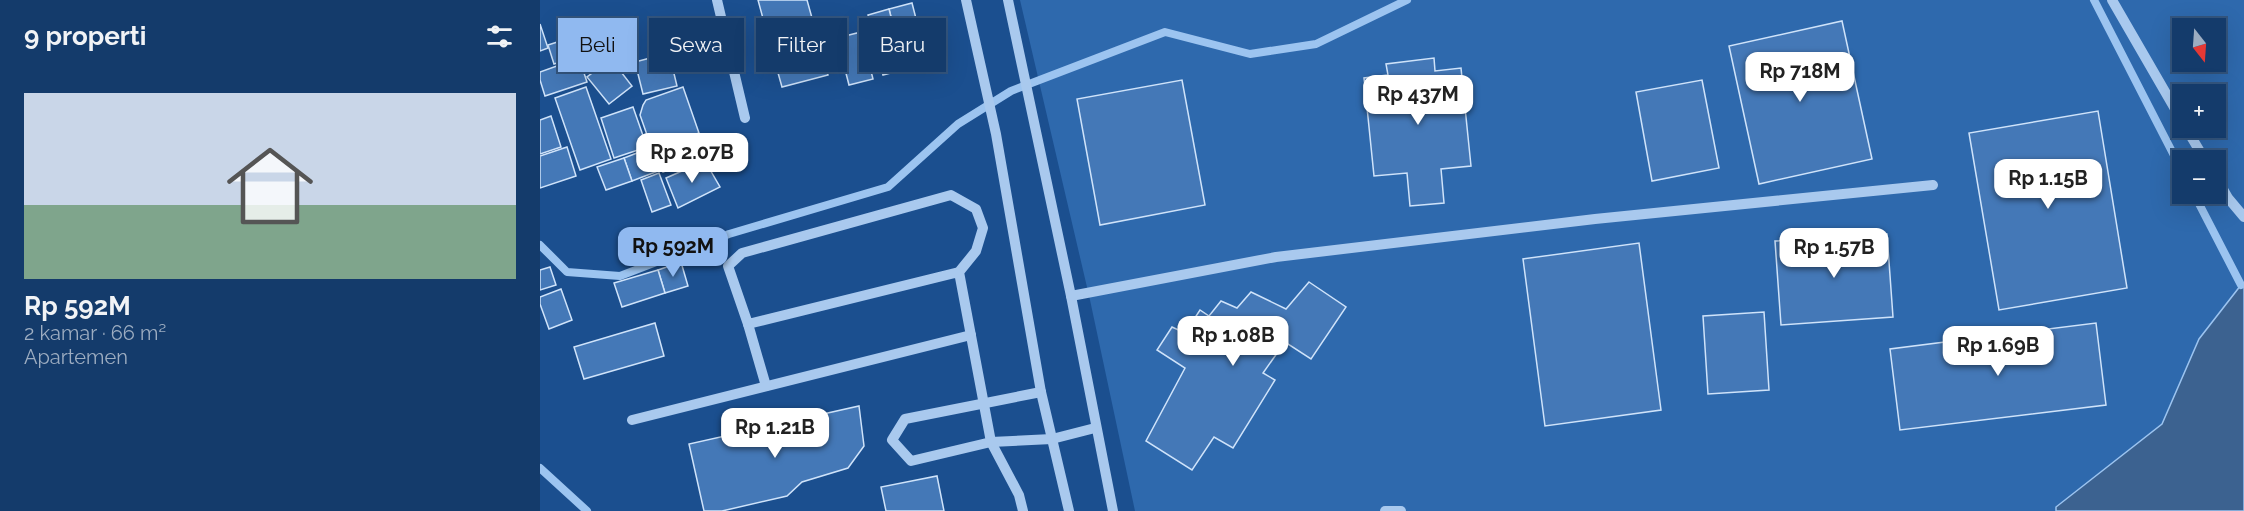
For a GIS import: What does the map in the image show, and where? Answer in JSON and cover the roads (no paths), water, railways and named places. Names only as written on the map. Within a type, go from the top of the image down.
[{"type":"street","points":[[717,0],[745,118]]},
{"type":"street","points":[[966,0],[996,134],[1041,392],[1069,511]]},
{"type":"street","points":[[1008,0],[1071,296],[1113,511]]},
{"type":"street","points":[[2112,0],[2172,105]]},
{"type":"street","points":[[1071,296],[1299,254],[1584,220],[1933,185]]},
{"type":"street","points":[[2226,194],[2244,217]]},
{"type":"street","points":[[748,324],[959,272],[976,251],[983,228],[976,209],[951,195],[742,253],[728,266],[766,386]]},
{"type":"street","points":[[959,272],[992,442],[1019,495],[1023,511]]},
{"type":"street","points":[[632,420],[971,335]]},
{"type":"street","points":[[1041,392],[905,419],[892,440],[911,461],[992,442],[1052,439],[1095,428]]},
{"type":"street","points":[[1385,511],[1401,511]]},
{"type":"waterway","points":[[540,245],[567,272],[620,276],[729,234],[888,187],[958,124],[1011,91],[1165,32],[1250,54],[1316,44],[1407,0]]},
{"type":"waterway","points":[[2094,0],[2172,152]]},
{"type":"waterway","points":[[2199,204],[2241,285]]},
{"type":"waterway","points":[[540,468],[587,511]]}]
